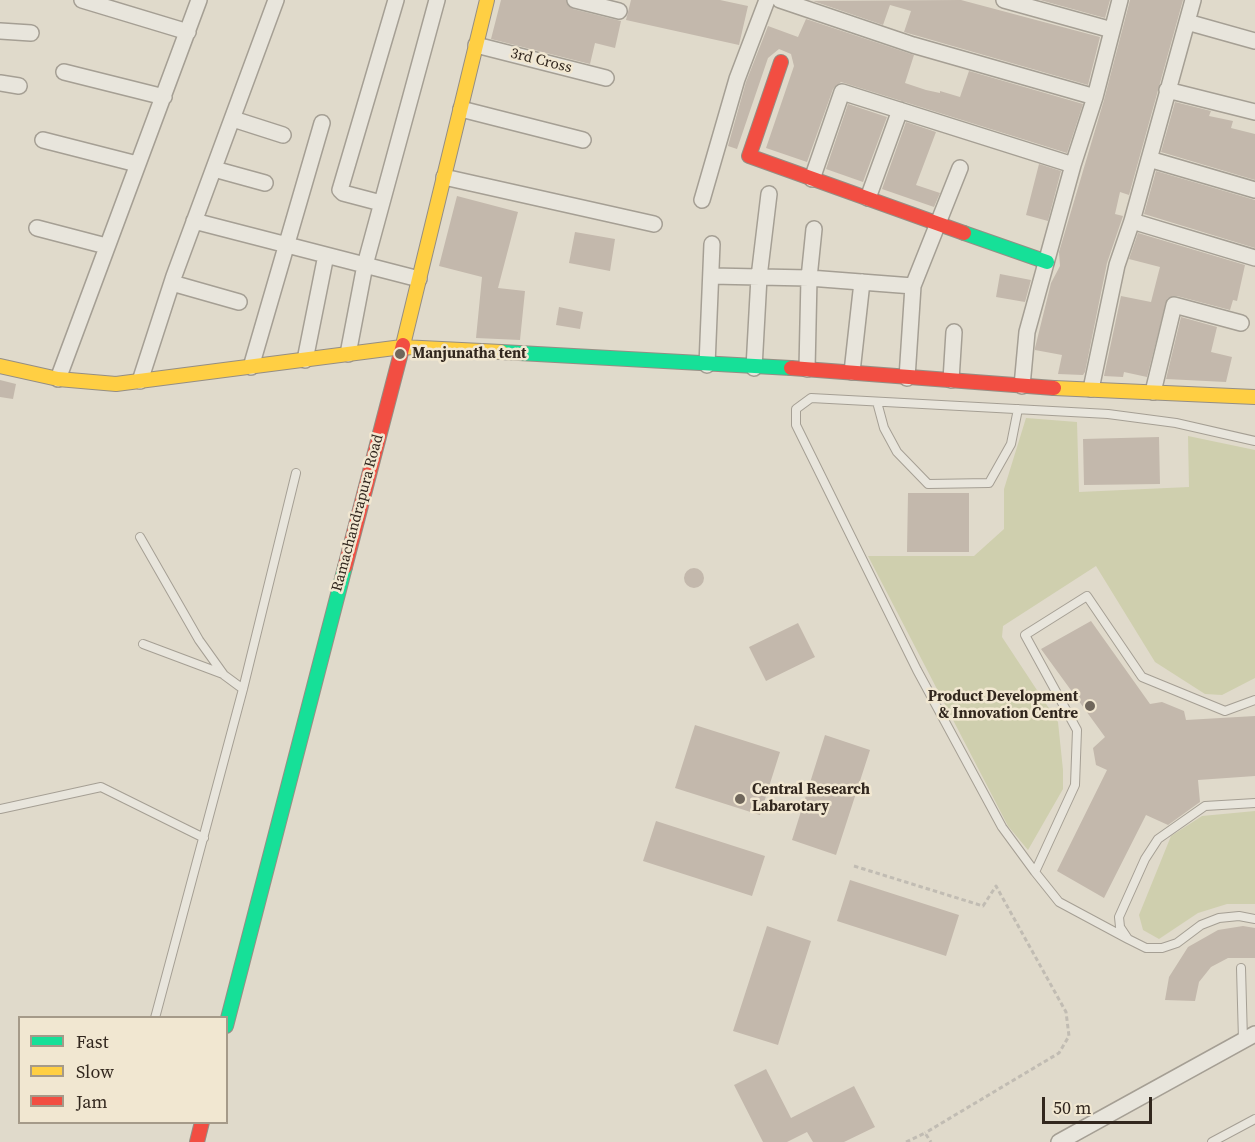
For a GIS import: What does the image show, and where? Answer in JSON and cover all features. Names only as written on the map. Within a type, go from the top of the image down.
[{"type":"street","points":[[82,0],[189,32]]},
{"type":"street","points":[[58,379],[199,0]]},
{"type":"street","points":[[140,381],[194,221],[276,0]]},
{"type":"street","points":[[381,203],[343,193],[340,190],[396,0]]},
{"type":"street","points":[[348,354],[365,265],[437,0]]},
{"type":"street","name":"Ramachandrapura Road","points":[[228,1018],[402,347],[487,0]]},
{"type":"street","points":[[575,0],[619,11]]},
{"type":"street","points":[[702,200],[737,79],[767,0]]},
{"type":"street","points":[[780,0],[913,45],[1095,97]]},
{"type":"street","points":[[1004,0],[1112,30]]},
{"type":"street","points":[[1022,386],[1027,332],[1073,165],[1095,97],[1120,0]]},
{"type":"street","points":[[1091,389],[1105,312],[1117,265],[1132,221],[1193,0]]},
{"type":"street","points":[[1187,22],[1255,41]]},
{"type":"street","points":[[0,30],[31,33]]},
{"type":"street","name":"3rd Cross","points":[[476,45],[606,78]]},
{"type":"street","points":[[781,62],[749,156],[1047,262]]},
{"type":"street","points":[[64,72],[164,97]]},
{"type":"street","points":[[0,83],[19,86]]},
{"type":"street","points":[[1167,90],[1255,112]]},
{"type":"street","points":[[812,179],[842,92],[1073,165]]},
{"type":"street","points":[[461,109],[584,140]]},
{"type":"street","points":[[868,198],[900,110]]},
{"type":"street","points":[[233,119],[283,135]]},
{"type":"street","points":[[251,367],[322,123]]},
{"type":"street","points":[[43,140],[137,164]]},
{"type":"street","points":[[1149,159],[1255,190]]},
{"type":"street","points":[[907,378],[912,286],[960,168]]},
{"type":"street","points":[[214,169],[265,183]]},
{"type":"street","points":[[444,177],[654,224]]},
{"type":"street","points":[[754,368],[759,277],[769,194]]},
{"type":"street","points":[[194,221],[418,279]]},
{"type":"street","points":[[1132,221],[1255,258]]},
{"type":"street","points":[[37,228],[106,246]]},
{"type":"street","points":[[807,369],[809,278],[814,229]]},
{"type":"street","points":[[707,365],[712,244]]},
{"type":"street","points":[[305,360],[326,255]]},
{"type":"street","points":[[711,276],[809,278],[912,286]]},
{"type":"street","points":[[852,372],[862,282]]},
{"type":"street","points":[[172,283],[239,302]]},
{"type":"street","points":[[1153,392],[1174,305],[1241,324]]},
{"type":"street","points":[[951,380],[954,332]]},
{"type":"street","points":[[0,366],[58,379],[116,384],[402,347],[754,368],[807,369],[1022,386],[1255,397]]},
{"type":"street","points":[[1059,1142],[1249,1037]]},
{"type":"street","points":[[197,1142],[202,1124]]},
{"type":"lane","points":[[1255,441],[1176,423],[1108,414],[811,398],[796,409],[796,424],[922,680],[1002,827],[1059,902],[1146,948],[1162,948],[1177,943],[1201,925],[1219,918],[1255,919]]},
{"type":"lane","points":[[877,402],[884,428],[897,452],[928,484],[989,483],[1011,444],[1018,409]]},
{"type":"lane","points":[[155,1016],[243,689],[296,473]]},
{"type":"lane","points":[[140,537],[199,640],[224,675]]},
{"type":"lane","points":[[1035,872],[1074,785],[1077,730],[1025,635],[1088,596],[1142,677],[1225,711],[1255,700]]},
{"type":"lane","points":[[143,644],[224,675],[243,689]]},
{"type":"lane","points":[[0,810],[101,787],[204,838]]},
{"type":"lane","points":[[1128,939],[1120,927],[1119,917],[1145,859],[1158,838],[1205,806],[1255,803]]},
{"type":"lane","points":[[1241,968],[1249,1037]]},
{"type":"lane","points":[[1212,1142],[1255,1119]]},
{"type":"path","points":[[854,866],[983,906],[996,886],[1066,1012],[1069,1036],[1059,1053],[906,1142]]},
{"type":"path","points":[[925,1133],[931,1142]]},
{"type":"green space","points":[[1026,418],[1077,422],[1079,492],[1189,487],[1188,436],[1255,450],[1255,678],[1222,695],[1205,694],[1155,662],[1096,566],[1003,626],[1002,637],[1058,722],[1063,789],[1028,850],[1008,826],[868,556],[974,556],[1004,529],[1004,489]]},
{"type":"green space","points":[[1255,811],[1255,904],[1227,904],[1198,913],[1159,939],[1143,930],[1139,915],[1171,836],[1202,816]]},
{"type":"building","points":[[501,0],[566,0],[573,9],[621,21],[615,48],[595,43],[590,64],[491,39]]},
{"type":"building","points":[[631,0],[720,0],[748,6],[739,45],[626,20]]},
{"type":"building","points":[[961,0],[1100,37],[1088,85],[904,32],[911,11],[890,5],[883,25],[813,1]]},
{"type":"building","points":[[1040,0],[1110,0],[1105,18]]},
{"type":"building","points":[[1130,0],[1183,0],[1129,195],[1120,192],[1115,214],[1123,216],[1107,263],[1085,372],[1083,375],[1058,374],[1062,355],[1035,350],[1035,348],[1051,283],[1060,266],[1059,252],[1104,100]]},
{"type":"building","points":[[806,19],[914,55],[905,83],[926,90],[940,93],[940,91],[960,97],[969,71],[1083,104],[1067,153],[841,82],[833,89],[807,162],[766,148],[794,66],[791,54],[779,49],[768,58],[737,149],[728,146],[746,82],[768,26],[798,37]]},
{"type":"building","points":[[1175,102],[1211,111],[1209,116],[1233,121],[1231,128],[1255,134],[1255,180],[1161,152]]},
{"type":"building","points":[[848,104],[887,117],[863,182],[826,169]]},
{"type":"building","points":[[906,122],[936,132],[916,185],[940,193],[934,207],[882,189]]},
{"type":"building","points":[[1039,164],[1061,171],[1048,221],[1026,215]]},
{"type":"building","points":[[1156,171],[1255,200],[1255,248],[1144,214]]},
{"type":"building","points":[[457,196],[518,212],[498,288],[525,291],[520,340],[476,338],[482,277],[439,266]]},
{"type":"building","points":[[575,232],[615,239],[610,271],[569,263]]},
{"type":"building","points":[[1138,233],[1245,265],[1237,301],[1233,300],[1230,310],[1177,296],[1167,299],[1147,377],[1124,372],[1123,377],[1104,376],[1121,296],[1151,302],[1160,267],[1129,259]]},
{"type":"building","points":[[1000,274],[1031,280],[1025,302],[996,297]]},
{"type":"building","points":[[559,307],[583,312],[580,329],[556,325]]},
{"type":"building","points":[[1181,317],[1217,327],[1211,352],[1232,357],[1226,382],[1166,379]]},
{"type":"building","points":[[0,380],[16,384],[13,399],[0,397]]},
{"type":"building","points":[[1159,437],[1160,484],[1084,485],[1083,439]]},
{"type":"building","points":[[908,493],[969,493],[969,552],[907,552]]},
{"type":"building","points":[[694,568],[701,571],[704,578],[701,585],[694,588],[687,585],[684,578],[687,571]]},
{"type":"building","points":[[1091,621],[1150,704],[1162,702],[1184,711],[1186,720],[1255,716],[1255,776],[1198,780],[1200,802],[1168,825],[1146,815],[1104,898],[1057,871],[1107,770],[1096,765],[1093,748],[1105,737],[1041,649]]},
{"type":"building","points":[[798,623],[815,657],[766,681],[749,647]]},
{"type":"building","points":[[695,725],[780,752],[760,815],[675,788]]},
{"type":"building","points":[[825,735],[870,750],[836,855],[792,840]]},
{"type":"building","points":[[656,821],[765,856],[752,896],[643,861]]},
{"type":"building","points":[[850,880],[959,915],[946,956],[837,921]]},
{"type":"building","points":[[767,926],[811,941],[778,1045],[733,1031]]},
{"type":"building","points":[[1243,926],[1255,928],[1255,958],[1228,958],[1211,967],[1199,982],[1195,1001],[1165,1000],[1169,977],[1188,947],[1218,930]]},
{"type":"building","points":[[766,1069],[791,1118],[854,1086],[875,1127],[844,1142],[813,1142],[807,1132],[787,1142],[763,1142],[734,1085]]},
{"type":"traffic: fast","points":[[964,233],[1047,262]]},
{"type":"traffic: fast","points":[[501,352],[791,368]]},
{"type":"traffic: fast","points":[[228,1018],[345,567]]},
{"type":"traffic: slow","points":[[403,345],[487,0]]},
{"type":"traffic: slow","points":[[0,366],[58,379],[116,384],[402,347],[501,352]]},
{"type":"traffic: slow","points":[[1054,388],[1255,397]]},
{"type":"traffic: jam","points":[[781,62],[749,156],[964,233]]},
{"type":"traffic: jam","points":[[345,567],[403,345]]},
{"type":"traffic: jam","points":[[791,368],[1054,388]]},
{"type":"traffic: jam","points":[[197,1142],[202,1124]]},
{"type":"place","name":"Manjunatha tent","points":[[400,354]]},
{"type":"place","name":"Product Development & Innovation Centre","points":[[1090,706]]},
{"type":"place","name":"Central Research Labarotary","points":[[740,799]]}]
